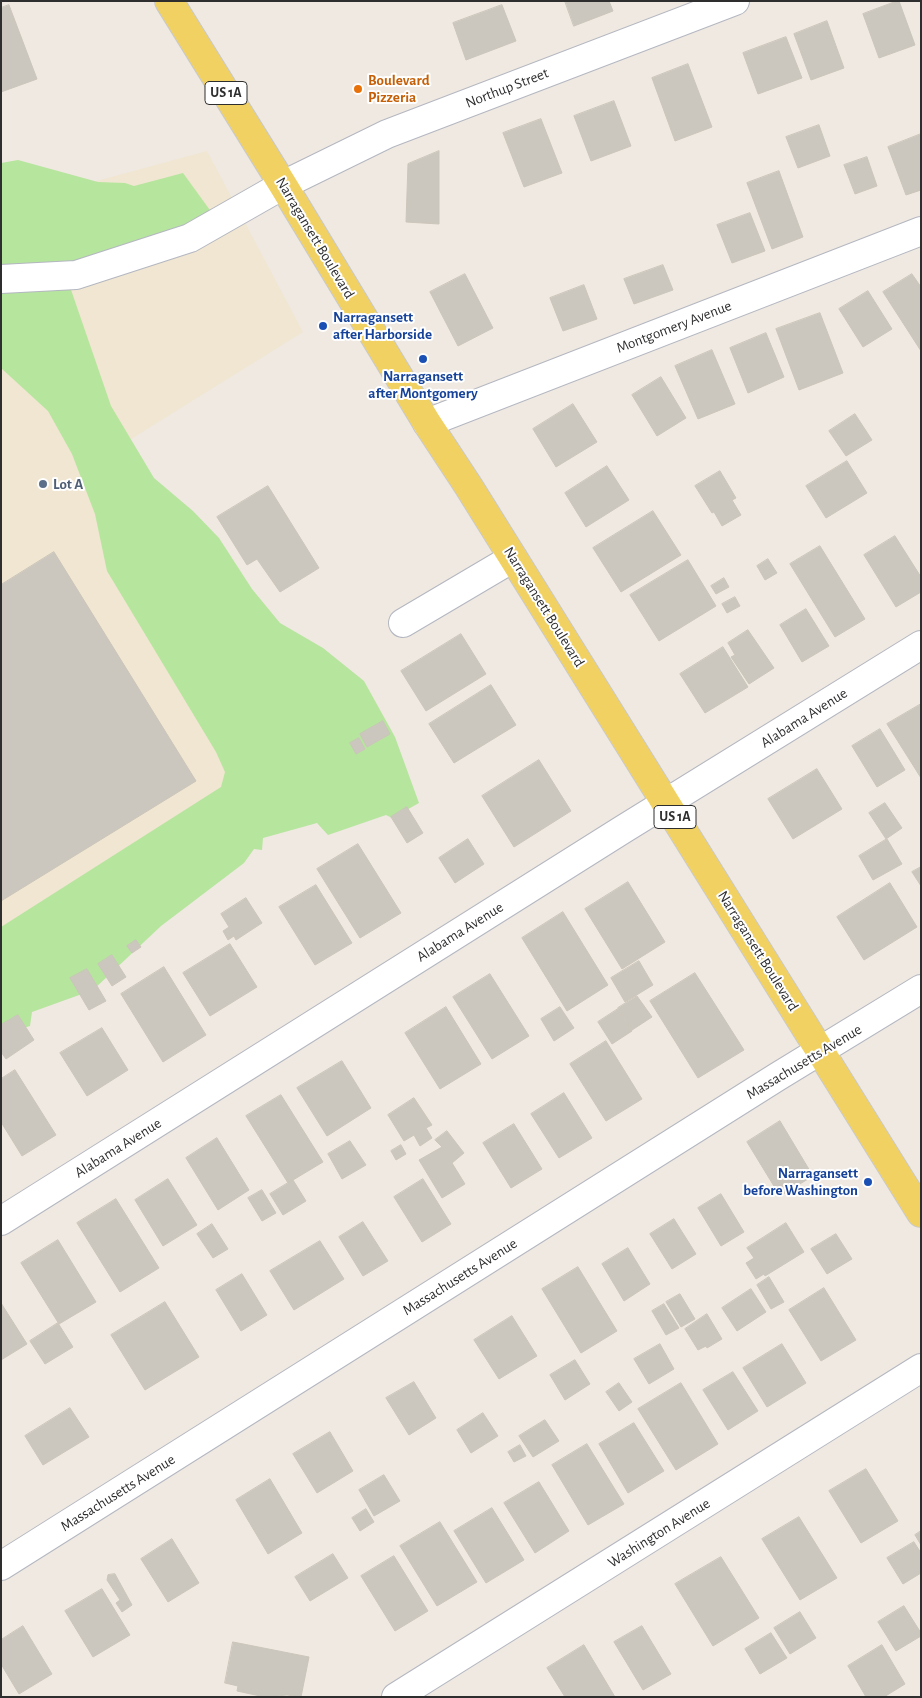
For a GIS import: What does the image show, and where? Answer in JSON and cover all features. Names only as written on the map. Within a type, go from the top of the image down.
[{"type":"main road","name":"Narragansett Boulevard","points":[[169,1],[284,186],[427,423],[921,1213]]},
{"type":"street","name":"Northup Street","points":[[1,280],[76,275],[190,238],[284,186],[386,134],[736,1]]},
{"type":"street","name":"Montgomery Avenue","points":[[427,423],[921,231]]},
{"type":"street","points":[[403,623],[513,558]]},
{"type":"street","name":"Alabama Avenue","points":[[1,1221],[622,830],[921,645]]},
{"type":"street","name":"Massachusetts Avenue","points":[[1,1566],[768,1082],[921,989]]},
{"type":"street","name":"Washington Avenue","points":[[396,1697],[921,1368]]},
{"type":"shaded area","points":[[207,151],[303,332],[115,449],[333,781],[1,1007],[1,207]]},
{"type":"green space","points":[[18,160],[98,182],[125,183],[134,186],[183,173],[220,224],[69,284],[111,406],[154,478],[193,511],[219,538],[252,589],[280,623],[323,648],[364,681],[395,737],[419,803],[392,818],[386,815],[328,835],[317,823],[263,838],[262,850],[254,849],[244,863],[161,926],[93,990],[32,1012],[30,1026],[1,1035],[1,927],[221,787],[225,772],[216,752],[107,571],[95,514],[72,454],[48,411],[1,368],[1,163]]},
{"type":"building","points":[[565,1],[609,1],[613,11],[574,26]]},
{"type":"building","points":[[899,1],[915,45],[879,58],[863,14]]},
{"type":"building","points":[[9,5],[37,79],[1,92],[1,8]]},
{"type":"building","points":[[502,5],[516,41],[466,60],[453,23]]},
{"type":"building","points":[[827,21],[844,68],[811,80],[794,34]]},
{"type":"building","points":[[786,37],[802,78],[758,94],[743,53]]},
{"type":"building","points":[[688,64],[712,127],[675,141],[652,78]]},
{"type":"building","points":[[614,101],[631,146],[591,161],[574,116]]},
{"type":"building","points":[[541,119],[562,173],[524,187],[503,133]]},
{"type":"building","points":[[819,125],[830,156],[798,168],[786,137]]},
{"type":"building","points":[[921,134],[921,190],[906,195],[888,147]]},
{"type":"building","points":[[439,151],[439,224],[406,222],[408,164]]},
{"type":"building","points":[[867,157],[877,186],[855,194],[844,165]]},
{"type":"building","points":[[779,171],[803,237],[772,249],[747,183]]},
{"type":"building","points":[[750,213],[765,251],[732,263],[717,225]]},
{"type":"building","points":[[663,265],[673,290],[634,304],[624,279]]},
{"type":"building","points":[[465,274],[493,328],[458,346],[430,292]]},
{"type":"building","points":[[912,274],[921,287],[921,351],[883,292]]},
{"type":"building","points":[[584,285],[597,319],[563,331],[550,298]]},
{"type":"building","points":[[868,291],[892,329],[863,347],[839,309]]},
{"type":"building","points":[[820,313],[843,373],[799,390],[776,329]]},
{"type":"building","points":[[766,333],[784,377],[748,393],[730,348]]},
{"type":"building","points":[[712,350],[735,404],[698,419],[675,366]]},
{"type":"building","points":[[661,377],[686,418],[657,436],[632,395]]},
{"type":"building","points":[[573,404],[597,442],[556,467],[533,429]]},
{"type":"building","points":[[855,414],[872,440],[846,456],[829,431]]},
{"type":"building","points":[[847,461],[867,493],[826,518],[806,486]]},
{"type":"building","points":[[607,466],[629,500],[586,527],[565,493]]},
{"type":"building","points":[[720,471],[736,498],[732,500],[741,515],[722,526],[695,486]]},
{"type":"building","points":[[268,486],[319,568],[280,592],[257,559],[247,565],[217,517]]},
{"type":"building","points":[[653,511],[681,555],[621,592],[593,548]]},
{"type":"building","points":[[895,536],[921,577],[921,592],[896,607],[864,555]]},
{"type":"building","points":[[820,546],[865,619],[835,637],[790,564]]},
{"type":"building","points":[[54,552],[196,781],[1,901],[1,585]]},
{"type":"building","points":[[768,559],[777,573],[765,580],[757,566]]},
{"type":"building","points":[[688,560],[716,606],[659,641],[630,595]]},
{"type":"building","points":[[724,578],[729,587],[716,594],[711,586]]},
{"type":"building","points":[[735,597],[740,606],[727,613],[722,604]]},
{"type":"building","points":[[806,609],[829,646],[802,662],[780,625]]},
{"type":"building","points":[[748,630],[774,668],[749,684],[731,657],[735,655],[728,643]]},
{"type":"building","points":[[461,634],[486,674],[426,711],[401,671]]},
{"type":"building","points":[[723,647],[748,687],[705,713],[680,674]]},
{"type":"building","points":[[491,685],[516,725],[454,763],[429,724]]},
{"type":"building","points":[[921,704],[921,778],[887,724]]},
{"type":"building","points":[[383,721],[390,734],[367,747],[360,734]]},
{"type":"building","points":[[880,729],[905,770],[877,787],[852,746]]},
{"type":"building","points":[[359,738],[365,749],[356,754],[350,743]]},
{"type":"building","points":[[539,760],[571,811],[514,847],[482,796]]},
{"type":"building","points":[[817,769],[842,809],[793,839],[768,799]]},
{"type":"building","points":[[885,803],[902,828],[886,839],[869,813]]},
{"type":"building","points":[[407,807],[423,833],[407,843],[391,817]]},
{"type":"building","points":[[468,839],[484,864],[455,883],[439,858]]},
{"type":"building","points":[[887,839],[902,864],[873,880],[859,856]]},
{"type":"building","points":[[358,844],[401,913],[360,938],[317,869]]},
{"type":"building","points":[[921,867],[921,886],[912,872]]},
{"type":"building","points":[[628,882],[665,942],[622,969],[585,909]]},
{"type":"building","points":[[890,883],[917,927],[864,960],[837,917]]},
{"type":"building","points":[[316,885],[352,943],[315,965],[279,907]]},
{"type":"building","points":[[246,898],[262,923],[236,940],[234,936],[228,940],[223,931],[229,927],[221,914]]},
{"type":"building","points":[[563,912],[608,985],[567,1011],[522,938]]},
{"type":"building","points":[[136,940],[141,947],[132,953],[127,946]]},
{"type":"building","points":[[230,944],[257,987],[210,1016],[183,973]]},
{"type":"building","points":[[112,955],[126,977],[112,986],[98,964]]},
{"type":"building","points":[[639,961],[653,985],[625,1002],[611,978]]},
{"type":"building","points":[[164,967],[206,1035],[163,1062],[121,994]]},
{"type":"building","points":[[87,969],[106,1001],[89,1010],[70,978]]},
{"type":"building","points":[[695,973],[744,1050],[698,1078],[650,1001]]},
{"type":"building","points":[[490,974],[529,1036],[492,1059],[453,997]]},
{"type":"building","points":[[637,996],[652,1017],[632,1030],[618,1008]]},
{"type":"building","points":[[446,1007],[481,1064],[440,1089],[405,1033]]},
{"type":"building","points":[[560,1007],[574,1028],[554,1041],[541,1019]]},
{"type":"building","points":[[618,1009],[632,1031],[612,1044],[598,1022]]},
{"type":"building","points":[[18,1015],[34,1040],[6,1059],[1,1052],[1,1025]]},
{"type":"building","points":[[102,1028],[128,1070],[87,1096],[60,1053]]},
{"type":"building","points":[[606,1041],[642,1099],[606,1121],[570,1064]]},
{"type":"building","points":[[342,1061],[371,1108],[327,1136],[297,1088]]},
{"type":"building","points":[[15,1070],[56,1135],[22,1156],[1,1122],[1,1079]]},
{"type":"building","points":[[564,1093],[592,1138],[559,1158],[531,1114]]},
{"type":"building","points":[[281,1095],[323,1162],[288,1183],[246,1116]]},
{"type":"building","points":[[414,1098],[432,1125],[426,1128],[432,1138],[420,1146],[414,1135],[404,1141],[388,1115]]},
{"type":"building","points":[[780,1121],[813,1176],[780,1196],[747,1142]]},
{"type":"building","points":[[514,1124],[542,1169],[511,1188],[483,1143]]},
{"type":"building","points":[[447,1131],[464,1153],[452,1163],[465,1184],[442,1198],[419,1160],[442,1147],[435,1140]]},
{"type":"building","points":[[217,1138],[249,1190],[218,1210],[186,1158]]},
{"type":"building","points":[[350,1141],[366,1165],[342,1179],[328,1154]]},
{"type":"building","points":[[401,1145],[406,1154],[396,1160],[391,1151]]},
{"type":"building","points":[[168,1179],[197,1225],[163,1246],[135,1200]]},
{"type":"building","points":[[423,1179],[451,1224],[422,1242],[394,1197]]},
{"type":"building","points":[[293,1180],[306,1201],[283,1215],[270,1194]]},
{"type":"building","points":[[262,1190],[276,1213],[262,1221],[248,1198]]},
{"type":"building","points":[[721,1194],[744,1232],[721,1246],[698,1208]]},
{"type":"building","points":[[116,1199],[159,1268],[120,1292],[77,1223]]},
{"type":"building","points":[[674,1219],[696,1254],[672,1269],[650,1234]]},
{"type":"building","points":[[363,1222],[388,1261],[363,1276],[339,1237]]},
{"type":"building","points":[[786,1223],[804,1252],[765,1276],[764,1274],[756,1279],[746,1263],[754,1258],[747,1248]]},
{"type":"building","points":[[212,1224],[228,1249],[213,1258],[197,1234]]},
{"type":"building","points":[[836,1234],[852,1259],[827,1274],[811,1249]]},
{"type":"building","points":[[58,1240],[96,1302],[59,1324],[21,1263]]},
{"type":"building","points":[[320,1241],[344,1279],[294,1310],[270,1271]]},
{"type":"building","points":[[628,1248],[650,1284],[624,1301],[602,1264]]},
{"type":"building","points":[[578,1267],[617,1331],[581,1353],[542,1289]]},
{"type":"building","points":[[242,1274],[267,1315],[241,1331],[216,1290]]},
{"type":"building","points":[[769,1277],[784,1302],[771,1309],[757,1285]]},
{"type":"building","points":[[824,1288],[856,1340],[821,1361],[789,1310]]},
{"type":"building","points":[[751,1289],[766,1312],[737,1331],[722,1308]]},
{"type":"building","points":[[680,1294],[695,1319],[681,1327],[666,1302]]},
{"type":"building","points":[[165,1302],[199,1357],[145,1390],[111,1335]]},
{"type":"building","points":[[1,1303],[27,1344],[1,1360]]},
{"type":"building","points":[[664,1304],[679,1328],[666,1335],[652,1311]]},
{"type":"building","points":[[707,1314],[722,1339],[707,1348],[706,1346],[698,1350],[685,1329]]},
{"type":"building","points":[[512,1316],[537,1356],[499,1379],[474,1340]]},
{"type":"building","points":[[58,1323],[73,1347],[45,1364],[30,1341]]},
{"type":"building","points":[[660,1344],[674,1369],[649,1384],[634,1359]]},
{"type":"building","points":[[782,1344],[806,1383],[767,1407],[743,1368]]},
{"type":"building","points":[[575,1360],[590,1384],[565,1400],[550,1375]]},
{"type":"building","points":[[733,1372],[758,1411],[728,1430],[703,1390]]},
{"type":"building","points":[[414,1382],[436,1418],[409,1435],[386,1398]]},
{"type":"building","points":[[619,1383],[632,1402],[619,1411],[606,1392]]},
{"type":"building","points":[[681,1383],[718,1444],[676,1470],[638,1409]]},
{"type":"building","points":[[70,1408],[89,1437],[43,1465],[25,1436]]},
{"type":"building","points":[[483,1413],[498,1436],[471,1453],[457,1430]]},
{"type":"building","points":[[545,1420],[559,1441],[533,1457],[519,1436]]},
{"type":"building","points":[[634,1423],[664,1471],[628,1493],[599,1444]]},
{"type":"building","points":[[330,1432],[353,1471],[317,1493],[293,1454]]},
{"type":"building","points":[[587,1444],[624,1504],[588,1525],[552,1465]]},
{"type":"building","points":[[520,1445],[526,1456],[514,1462],[508,1452]]},
{"type":"building","points":[[866,1469],[898,1521],[861,1543],[829,1491]]},
{"type":"building","points":[[384,1475],[400,1501],[374,1516],[359,1490]]},
{"type":"building","points":[[270,1479],[302,1533],[268,1554],[236,1500]]},
{"type":"building","points":[[539,1482],[569,1531],[535,1553],[504,1503]]},
{"type":"building","points":[[492,1508],[524,1560],[486,1583],[454,1531]]},
{"type":"building","points":[[366,1509],[374,1522],[360,1531],[352,1518]]},
{"type":"building","points":[[799,1517],[837,1578],[800,1600],[762,1539]]},
{"type":"building","points":[[440,1522],[477,1582],[437,1606],[400,1546]]},
{"type":"building","points":[[921,1531],[921,1545],[915,1535]]},
{"type":"building","points":[[172,1539],[199,1583],[168,1602],[141,1559]]},
{"type":"building","points":[[914,1542],[921,1553],[921,1573],[903,1584],[887,1558]]},
{"type":"building","points":[[333,1554],[348,1578],[310,1601],[295,1577]]},
{"type":"building","points":[[394,1556],[428,1611],[395,1631],[361,1576]]},
{"type":"building","points":[[721,1557],[759,1618],[713,1646],[675,1584]]},
{"type":"building","points":[[115,1574],[132,1605],[122,1612],[116,1603],[120,1600],[107,1580],[108,1575]]},
{"type":"building","points":[[102,1589],[130,1635],[93,1657],[65,1611]]},
{"type":"building","points":[[904,1606],[921,1636],[896,1651],[878,1622]]},
{"type":"building","points":[[800,1612],[816,1638],[790,1654],[774,1628]]},
{"type":"building","points":[[23,1626],[52,1674],[19,1694],[1,1664],[1,1640]]},
{"type":"building","points":[[642,1626],[671,1674],[643,1690],[614,1642]]},
{"type":"building","points":[[771,1633],[787,1658],[760,1674],[745,1649]]},
{"type":"building","points":[[233,1642],[309,1657],[301,1697],[287,1695],[265,1697],[237,1691],[238,1686],[225,1683]]},
{"type":"building","points":[[584,1645],[615,1697],[565,1697],[547,1668]]},
{"type":"building","points":[[882,1645],[905,1684],[884,1697],[866,1697],[848,1666]]},
{"type":"place","name":"Boulevard Pizzeria","points":[[358,89]]},
{"type":"place","name":"Narragansett after Harborside","points":[[323,326]]},
{"type":"place","name":"Narragansett after Montgomery","points":[[423,359]]},
{"type":"place","name":"Lot A","points":[[43,484]]},
{"type":"place","name":"Narragansett before Washington","points":[[868,1182]]}]
